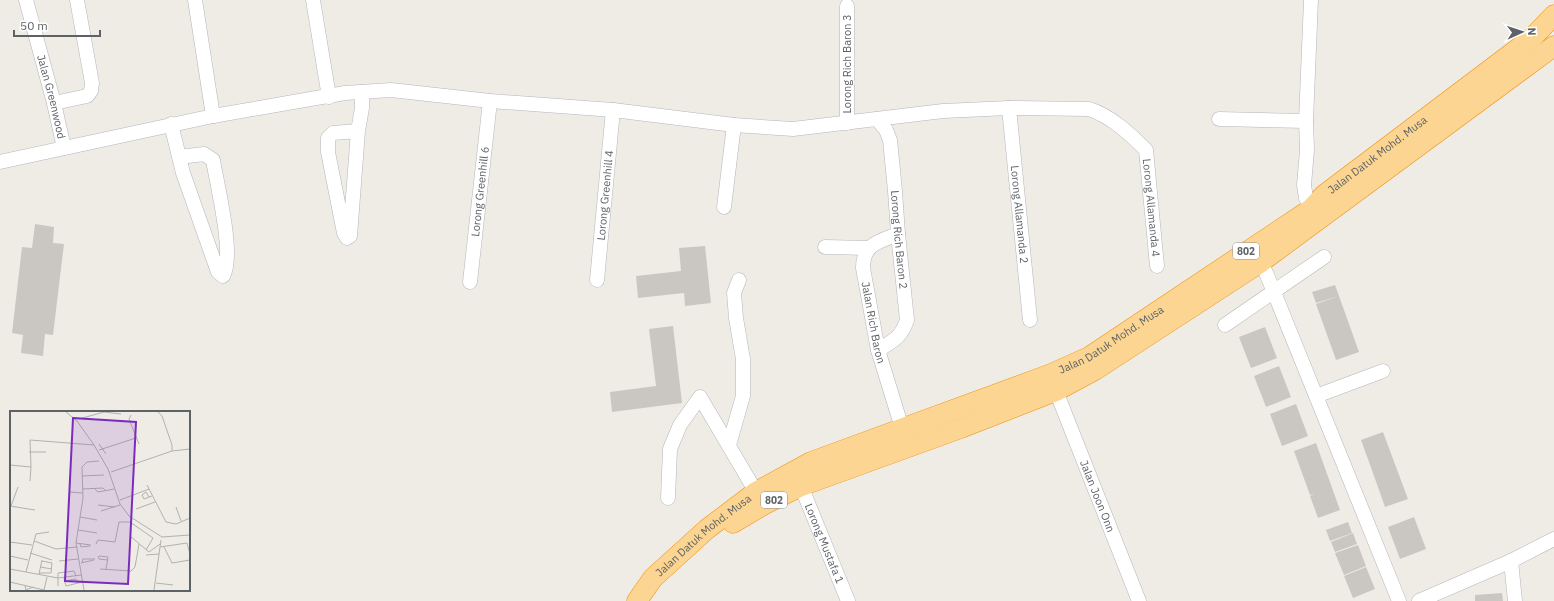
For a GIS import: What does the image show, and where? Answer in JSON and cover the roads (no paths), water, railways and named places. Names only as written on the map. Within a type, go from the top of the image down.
[{"type":"highway","name":"Jalan Datuk Mohd. Musa","points":[[637,601],[653,578],[707,529],[756,492],[811,462],[1050,374],[1089,357],[1310,209],[1324,195],[1532,38],[1554,15]]},
{"type":"highway","name":"Jalan Datuk Mohd. Musa","points":[[651,601],[664,582],[712,536],[765,504],[801,486],[924,440],[961,428],[1056,391],[1095,370],[1261,262],[1514,77],[1554,46]]},
{"type":"highway","points":[[902,428],[907,435],[924,440]]},
{"type":"street","name":"Jalan Greenwood","points":[[26,0],[54,103],[64,148]]},
{"type":"street","points":[[54,103],[87,96],[91,91],[92,83],[78,0]]},
{"type":"street","points":[[195,0],[213,116]]},
{"type":"street","points":[[313,0],[329,97]]},
{"type":"street","points":[[1310,209],[1306,198],[1304,185],[1307,150],[1306,121],[1311,0]]},
{"type":"street","name":"Lorong Rich Baron 3","points":[[847,6],[847,123]]},
{"type":"street","points":[[0,162],[213,116],[345,94],[391,90],[490,101],[613,110],[734,126],[793,128],[944,111],[1010,108]]},
{"type":"street","points":[[358,131],[333,133],[328,138],[328,152],[344,233],[347,238],[350,236],[358,131],[362,108],[362,92]]},
{"type":"street","name":"Lorong Greenhill 6","points":[[470,282],[490,101]]},
{"type":"street","name":"Lorong Allamanda 4","points":[[1010,108],[1089,109],[1100,112],[1132,136],[1146,150],[1157,266]]},
{"type":"street","name":"Lorong Allamanda 2","points":[[1010,108],[1030,320]]},
{"type":"street","name":"Lorong Greenhill 4","points":[[597,280],[613,110]]},
{"type":"street","name":"Lorong Rich Baron 2","points":[[877,119],[886,130],[890,140],[898,234],[908,320],[904,330],[898,338],[878,350]]},
{"type":"street","points":[[1219,119],[1306,121]]},
{"type":"street","points":[[171,124],[178,157],[218,272],[223,276],[225,273],[227,242],[213,160],[204,154],[178,157]]},
{"type":"street","points":[[724,207],[734,126]]},
{"type":"street","points":[[826,247],[869,248],[898,234]]},
{"type":"street","name":"Jalan Rich Baron","points":[[869,248],[866,250],[863,259],[863,268],[878,350],[902,428]]},
{"type":"street","points":[[1225,325],[1324,256]]},
{"type":"street","points":[[1261,262],[1399,601]]},
{"type":"street","points":[[729,445],[743,396],[743,359],[736,318],[734,293],[739,280]]},
{"type":"street","points":[[1316,396],[1383,370]]},
{"type":"street","name":"Jalan Joon Onn","points":[[1056,391],[1139,601]]},
{"type":"street","points":[[668,498],[670,449],[680,425],[700,397],[756,492]]},
{"type":"street","name":"Lorong Mustafa 1","points":[[801,486],[848,601]]},
{"type":"street","points":[[1419,601],[1511,561],[1554,539]]},
{"type":"street","points":[[1511,561],[1515,601]]}]
